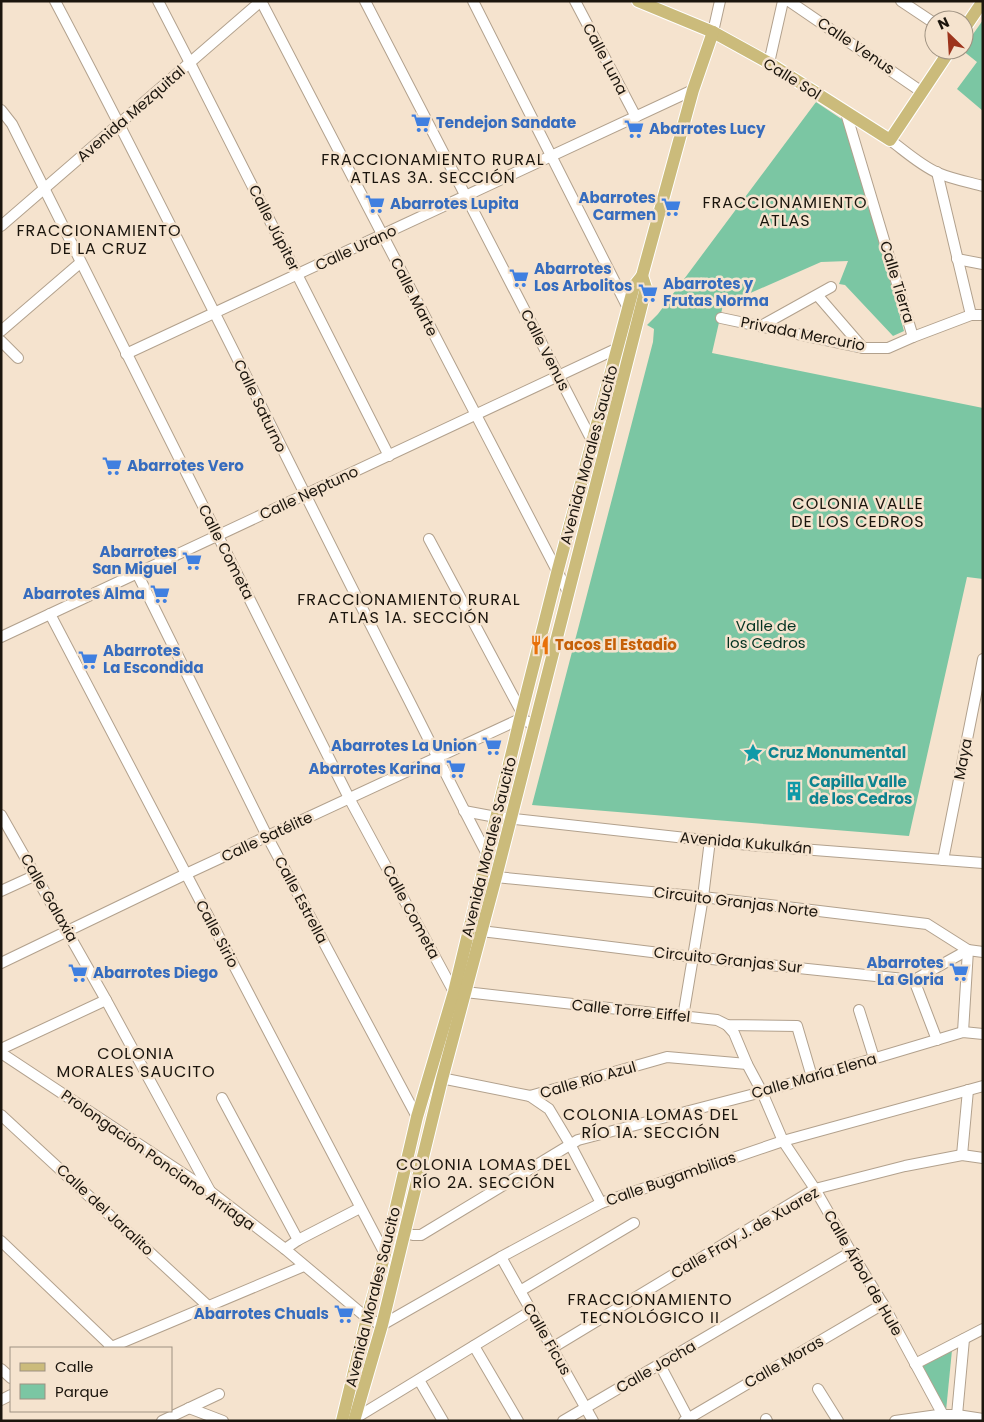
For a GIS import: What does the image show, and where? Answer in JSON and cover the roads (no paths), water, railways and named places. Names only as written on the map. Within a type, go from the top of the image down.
[{"type":"main road","name":"Calle Sol","points":[[638,1],[655,5],[713,32],[769,63],[890,140]]},
{"type":"main road","points":[[974,14],[983,1]]},
{"type":"main road","name":"Avenida Morales Saucito","points":[[460,992],[496,817],[557,573],[634,286],[642,276],[693,90],[713,32]]},
{"type":"main road","points":[[890,140],[943,60]]},
{"type":"main road","name":"Avenida Morales Saucito","points":[[350,1420],[382,1326],[405,1233],[436,1077],[496,877],[646,288],[642,276]]},
{"type":"main road","points":[[576,502],[590,506]]},
{"type":"main road","name":"Avenida Morales Saucito","points":[[350,1420],[367,1318],[385,1254],[417,1117],[436,1077]]},
{"type":"street","name":"Calle Saturno","points":[[55,1],[120,123],[304,495],[488,856]]},
{"type":"street","name":"Calle Júpiter","points":[[158,1],[389,456]]},
{"type":"street","name":"Avenida Mezquital","points":[[1,226],[261,1]]},
{"type":"street","name":"Calle Marte","points":[[261,1],[568,592]]},
{"type":"street","name":"Calle Venus","points":[[365,1],[602,460]]},
{"type":"street","points":[[473,1],[636,324]]},
{"type":"street","name":"Calle Luna","points":[[574,1],[636,117]]},
{"type":"street","name":"Avenida Morales Saucito","points":[[713,32],[720,1]]},
{"type":"street","points":[[769,63],[783,1]]},
{"type":"street","name":"Calle Venus","points":[[789,1],[922,92]]},
{"type":"street","points":[[901,1],[924,16]]},
{"type":"street","name":"Calle Urano","points":[[126,354],[693,90]]},
{"type":"street","name":"Calle Cometa","points":[[1,110],[12,124],[349,798],[460,992]]},
{"type":"street","name":"Calle Tierra","points":[[846,112],[913,337]]},
{"type":"street","points":[[1,128],[12,124]]},
{"type":"street","name":"Calle Sol","points":[[890,140],[923,165],[937,172],[983,186]]},
{"type":"street","points":[[937,172],[971,315],[983,315]]},
{"type":"street","points":[[957,259],[983,264]]},
{"type":"street","points":[[1,331],[80,262]]},
{"type":"street","points":[[761,326],[831,288]]},
{"type":"street","points":[[818,296],[863,348]]},
{"type":"street","name":"Privada Mercurio","points":[[721,318],[863,348],[888,348],[971,315]]},
{"type":"street","points":[[1,341],[18,358]]},
{"type":"street","name":"Calle Neptuno","points":[[1,637],[618,348]]},
{"type":"street","points":[[429,539],[521,716],[534,724]]},
{"type":"street","name":"Calle Estrella","points":[[137,573],[268,836],[417,1117]]},
{"type":"street","name":"Calle Sirio","points":[[50,614],[385,1254]]},
{"type":"street","name":"Maya","points":[[943,860],[983,659]]},
{"type":"street","name":"Calle Satélite","points":[[1,962],[438,758],[521,716]]},
{"type":"street","points":[[464,811],[510,819]]},
{"type":"street","name":"Calle Galaxia","points":[[1,815],[106,1000],[211,1192]]},
{"type":"street","name":"Avenida Kukulkán","points":[[510,819],[710,840],[983,864]]},
{"type":"street","points":[[683,1017],[703,897],[710,840]]},
{"type":"street","points":[[1,891],[36,876]]},
{"type":"street","name":"Circuito Granjas Norte","points":[[496,877],[703,897],[927,924],[968,950]]},
{"type":"street","name":"Circuito Granjas Sur","points":[[481,931],[692,957],[914,980]]},
{"type":"street","points":[[964,1032],[968,950]]},
{"type":"street","points":[[937,1040],[914,980],[968,950],[983,952]]},
{"type":"street","name":"Calle Torre Eiffel","points":[[460,992],[717,1020],[727,1025],[797,1026],[812,1077]]},
{"type":"street","points":[[1,1049],[106,1000]]},
{"type":"street","points":[[859,1010],[874,1058]]},
{"type":"street","name":"Calle Árbol de Hule","points":[[727,1025],[734,1033],[783,1141],[815,1188],[883,1304],[943,1415]]},
{"type":"street","name":"Calle María Elena","points":[[405,1233],[421,1235],[578,1140],[762,1092],[964,1032],[983,1034]]},
{"type":"street","name":"Prolongación Ponciano Arriaga","points":[[1,1053],[211,1192],[285,1249],[367,1318],[382,1326]]},
{"type":"street","name":"Calle Río Azul","points":[[436,1077],[530,1096],[667,1057],[747,1064]]},
{"type":"street","name":"Calle Bugambilias","points":[[382,1326],[501,1257],[601,1203],[783,1141],[983,1086]]},
{"type":"street","points":[[962,1156],[968,1090]]},
{"type":"street","points":[[530,1096],[549,1109],[601,1203]]},
{"type":"street","points":[[222,1098],[298,1240]]},
{"type":"street","name":"Calle del Jaralito","points":[[1,1115],[208,1306]]},
{"type":"street","name":"Calle Fray J. de Xuarez","points":[[552,1348],[815,1188],[905,1166],[962,1156],[983,1158]]},
{"type":"street","points":[[285,1249],[298,1240],[360,1208]]},
{"type":"street","points":[[520,1291],[634,1223]]},
{"type":"street","points":[[1,1241],[110,1347]]},
{"type":"street","name":"Calle Jocha","points":[[563,1421],[851,1252]]},
{"type":"street","name":"Calle Ficus","points":[[501,1257],[593,1421]]},
{"type":"street","points":[[113,1347],[304,1266]]},
{"type":"street","name":"Calle Moras","points":[[686,1419],[883,1304]]},
{"type":"street","points":[[350,1420],[531,1311]]},
{"type":"street","points":[[915,1364],[983,1329]]},
{"type":"street","points":[[957,1415],[964,1339]]},
{"type":"street","points":[[474,1346],[518,1421]]},
{"type":"street","points":[[660,1365],[686,1419]]},
{"type":"street","points":[[419,1380],[443,1421]]},
{"type":"street","points":[[818,1389],[838,1421]]},
{"type":"street","points":[[162,1421],[220,1394]]},
{"type":"street","points":[[189,1408],[222,1421]]},
{"type":"street","points":[[895,1421],[943,1415],[983,1419]]},
{"type":"place","name":"Tendejon Sandate","points":[[421,123]]},
{"type":"place","name":"Abarrotes Lucy","points":[[634,129]]},
{"type":"place","name":"Abarrotes Lupita","points":[[375,204]]},
{"type":"place","name":"Abarrotes Carmen","points":[[671,207]]},
{"type":"place","name":"Abarrotes Los Arbolitos","points":[[519,278]]},
{"type":"place","name":"Abarrotes y Frutas Norma","points":[[648,293]]},
{"type":"place","name":"Abarrotes Vero","points":[[112,466]]},
{"type":"place","name":"Abarrotes San Miguel","points":[[192,561]]},
{"type":"place","name":"Abarrotes Alma","points":[[160,594]]},
{"type":"place","name":"Tacos El Estadio","points":[[540,645]]},
{"type":"place","name":"Abarrotes La Escondida","points":[[88,660]]},
{"type":"place","name":"Abarrotes La Union","points":[[492,746]]},
{"type":"place","name":"Cruz Monumental","points":[[753,753]]},
{"type":"place","name":"Abarrotes Karina","points":[[456,769]]},
{"type":"place","name":"Capilla Valle de los Cedros","points":[[794,791]]},
{"type":"place","name":"Abarrotes La Gloria","points":[[959,972]]},
{"type":"place","name":"Abarrotes Diego","points":[[78,973]]},
{"type":"place","name":"Abarrotes Chuals","points":[[344,1314]]},
{"type":"district","name":"FRACCIONAMIENTO RURAL ATLAS 3A. SECCIÓN","points":[[433,168]]},
{"type":"district","name":"FRACCIONAMIENTO ATLAS","points":[[785,211]]},
{"type":"district","name":"FRACCIONAMIENTO DE LA CRUZ","points":[[99,239]]},
{"type":"district","name":"COLONIA VALLE DE LOS CEDROS","points":[[858,512]]},
{"type":"district","name":"FRACCIONAMIENTO RURAL ATLAS 1A. SECCIÓN","points":[[409,608]]},
{"type":"district","name":"COLONIA MORALES SAUCITO","points":[[136,1062]]},
{"type":"district","name":"COLONIA LOMAS DEL RÍO 1A. SECCIÓN","points":[[651,1123]]},
{"type":"district","name":"COLONIA LOMAS DEL RÍO 2A. SECCIÓN","points":[[484,1173]]},
{"type":"district","name":"FRACCIONAMIENTO TECNOLÓGICO II","points":[[650,1308]]},
{"type":"park label","name":"Valle de los Cedros","points":[[766,634]]}]
